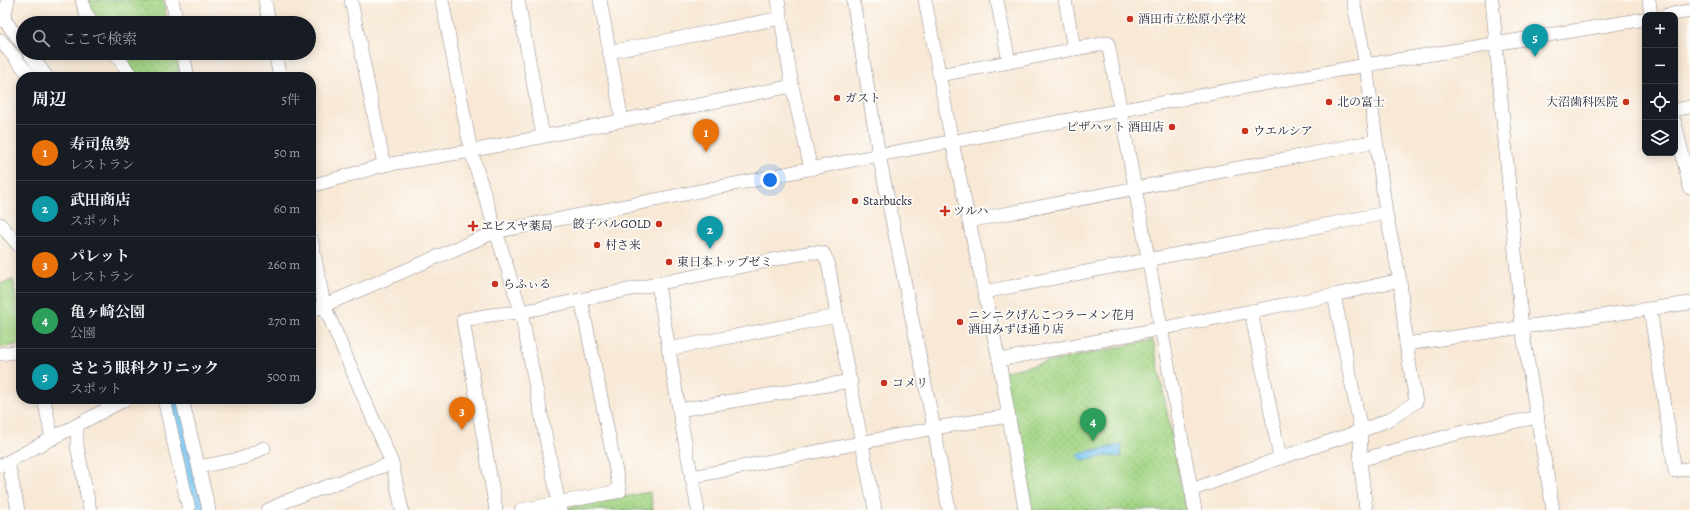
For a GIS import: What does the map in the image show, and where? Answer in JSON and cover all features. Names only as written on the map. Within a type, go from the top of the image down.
[{"type":"street","points":[[8,0],[2,20],[16,37]]},
{"type":"street","points":[[82,0],[84,12],[87,16]]},
{"type":"street","points":[[172,0],[175,16]]},
{"type":"street","points":[[265,0],[268,16]]},
{"type":"street","points":[[351,0],[384,165]]},
{"type":"street","points":[[442,0],[471,151],[521,312],[560,506]]},
{"type":"street","points":[[518,0],[543,136]]},
{"type":"street","points":[[600,0],[622,120]]},
{"type":"street","points":[[778,0],[792,86],[811,169]]},
{"type":"street","points":[[853,0],[879,155],[949,510]]},
{"type":"street","points":[[925,0],[952,142],[999,360],[1025,510]]},
{"type":"street","points":[[997,0],[1009,62]]},
{"type":"street","points":[[1064,0],[1074,48]]},
{"type":"street","points":[[1191,490],[1361,431],[1390,419],[1416,402],[1406,344],[1400,280],[1386,213],[1366,65],[1353,0]]},
{"type":"street","points":[[1492,0],[1522,328],[1553,510]]},
{"type":"street","points":[[1649,0],[1651,12]]},
{"type":"street","points":[[1678,13],[1690,11]]},
{"type":"street","points":[[610,52],[781,18]]},
{"type":"street","points":[[316,309],[495,232],[879,155],[1366,65],[1642,19]]},
{"type":"street","points":[[0,40],[16,59]]},
{"type":"street","points":[[939,75],[1074,48],[1108,43],[1147,260],[1195,510]]},
{"type":"street","points":[[17,60],[27,72]]},
{"type":"street","points":[[34,60],[43,72]]},
{"type":"street","points":[[120,60],[128,72]]},
{"type":"street","points":[[184,60],[187,72]]},
{"type":"street","points":[[276,60],[279,72]]},
{"type":"street","points":[[316,185],[384,165],[471,151],[792,86]]},
{"type":"street","points":[[1678,109],[1690,107]]},
{"type":"street","points":[[1678,135],[1690,188]]},
{"type":"street","points":[[969,221],[1376,140]]},
{"type":"street","points":[[984,292],[1386,213]]},
{"type":"street","points":[[0,224],[16,242]]},
{"type":"street","points":[[496,510],[463,320],[490,315],[521,312],[811,252],[823,253],[828,262],[837,316],[851,381],[870,509]]},
{"type":"street","points":[[316,263],[324,305],[392,463],[402,510]]},
{"type":"street","points":[[999,360],[1334,295],[1400,280]]},
{"type":"street","points":[[658,284],[668,349],[698,510]]},
{"type":"street","points":[[1334,295],[1361,431],[1360,460],[1366,510]]},
{"type":"street","points":[[521,510],[560,506],[620,491],[581,300]]},
{"type":"street","points":[[1406,344],[1690,303]]},
{"type":"street","points":[[1650,309],[1675,470],[1690,468]]},
{"type":"street","points":[[1251,311],[1280,458]]},
{"type":"street","points":[[668,349],[837,316]]},
{"type":"street","points":[[0,354],[16,352]]},
{"type":"street","points":[[679,410],[851,381]]},
{"type":"street","points":[[45,404],[52,439]]},
{"type":"street","points":[[18,510],[4,464],[117,404]]},
{"type":"street","points":[[165,404],[189,510]]},
{"type":"street","points":[[183,404],[209,510]]},
{"type":"street","points":[[692,476],[934,428],[1009,416]]},
{"type":"street","points":[[1360,460],[1459,433],[1538,417]]},
{"type":"street","points":[[77,425],[77,446],[90,510]]},
{"type":"street","points":[[199,467],[243,458],[264,448]]},
{"type":"street","points":[[268,510],[289,500],[392,463]]},
{"type":"green space","points":[[88,0],[163,0],[166,16],[94,16],[90,10]]},
{"type":"green space","points":[[125,60],[176,60],[179,72],[134,72]]},
{"type":"green space","points":[[13,280],[16,298],[16,345],[0,348],[0,284]]},
{"type":"green space","points":[[1153,340],[1186,510],[1027,510],[1001,372]]},
{"type":"green space","points":[[650,492],[653,510],[566,510],[565,508]]},
{"type":"water","points":[[1122,445],[1121,457],[1107,456],[1082,461],[1077,455],[1086,451]]},
{"type":"waterway","points":[[176,404],[186,441],[200,510]]},
{"type":"place","name":"酒田市立松原小学校","points":[[1130,19]]},
{"type":"place","name":"さとう眼科クリニック","points":[[1535,57]]},
{"type":"place","name":"ガスト","points":[[837,98]]},
{"type":"place","name":"北の富士","points":[[1329,102]]},
{"type":"place","name":"大沼歯科医院","points":[[1626,102]]},
{"type":"place","name":"ピザハット 酒田店","points":[[1172,127]]},
{"type":"place","name":"ウエルシア","points":[[1245,131]]},
{"type":"place","name":"寿司魚勢","points":[[706,152]]},
{"type":"place","name":"Starbucks","points":[[855,201]]},
{"type":"place","name":"ツルハ","points":[[945,211]]},
{"type":"place","name":"餃子バルGOLD","points":[[659,224]]},
{"type":"place","name":"ヱビスヤ薬局","points":[[473,226]]},
{"type":"place","name":"村さ来","points":[[597,245]]},
{"type":"place","name":"武田商店","points":[[710,249]]},
{"type":"place","name":"東日本トップゼミ","points":[[669,262]]},
{"type":"place","name":"らふぃる","points":[[495,284]]},
{"type":"place","name":"ニンニクげんこつラーメン花月 酒田みずほ通り店","points":[[960,322]]},
{"type":"place","name":"コメリ","points":[[884,383]]},
{"type":"place","name":"パレット","points":[[462,430]]},
{"type":"place","name":"亀ヶ崎公園","points":[[1093,441]]}]
